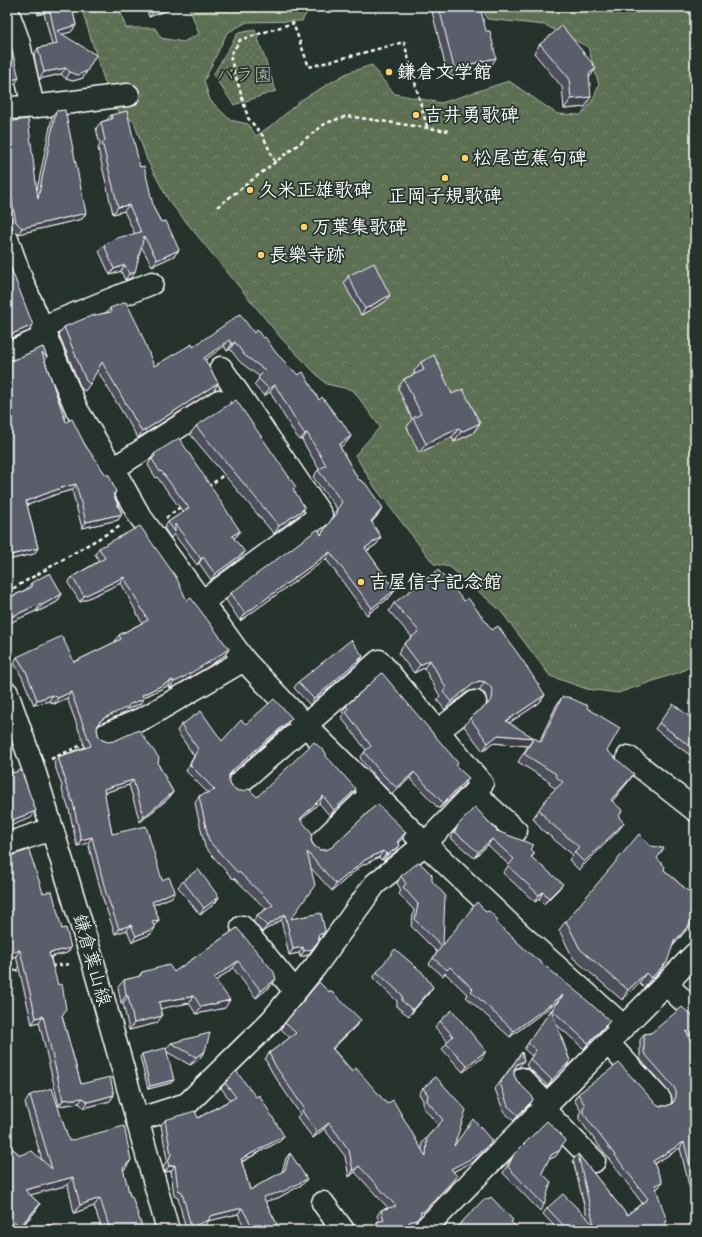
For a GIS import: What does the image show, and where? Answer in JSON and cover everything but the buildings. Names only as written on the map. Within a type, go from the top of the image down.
[{"type":"street","points":[[7,10],[18,40],[33,108]]},
{"type":"street","points":[[7,108],[33,108],[128,95]]},
{"type":"street","points":[[7,239],[22,281],[77,410],[144,523],[244,660],[304,725],[425,844],[520,934],[624,1027]]},
{"type":"street","points":[[7,354],[45,332],[152,284]]},
{"type":"street","points":[[202,602],[322,515],[221,368]]},
{"type":"street","points":[[113,469],[219,401]]},
{"type":"street","points":[[105,735],[146,717],[244,660]]},
{"type":"street","points":[[137,1120],[187,1104],[272,1020],[315,967],[375,884],[425,844],[482,784],[379,661],[237,785]]},
{"type":"street","name":"鎌倉葉山線","points":[[7,693],[33,767],[93,962],[168,1230]]},
{"type":"street","points":[[438,731],[475,702]]},
{"type":"street","points":[[628,757],[695,810]]},
{"type":"street","points":[[319,844],[373,792]]},
{"type":"street","points":[[474,793],[516,831]]},
{"type":"street","points":[[7,844],[52,829]]},
{"type":"street","points":[[242,927],[295,991]]},
{"type":"street","points":[[424,1230],[695,954]]},
{"type":"street","points":[[666,984],[695,1012]]},
{"type":"street","points":[[608,1043],[660,1100]]},
{"type":"street","points":[[522,1079],[545,1107],[594,1160]]},
{"type":"street","points":[[323,1203],[343,1230]]},
{"type":"path","points":[[275,162],[263,136],[248,118],[230,56],[240,40],[293,23],[309,66],[404,42],[427,127]]},
{"type":"path","points":[[217,206],[326,123],[347,116],[448,131]]},
{"type":"path","points":[[206,488],[231,469]]},
{"type":"path","points":[[7,592],[187,502]]},
{"type":"path","points":[[33,767],[105,735]]},
{"type":"path","points":[[49,967],[93,962]]},
{"type":"path","points":[[7,971],[27,969]]},
{"type":"green space","points":[[81,7],[119,7],[126,28],[155,28],[161,38],[183,42],[199,34],[189,7],[310,7],[302,21],[247,22],[227,33],[204,81],[210,100],[230,120],[248,124],[256,136],[276,122],[301,100],[347,73],[372,65],[395,94],[441,103],[509,81],[557,114],[581,115],[592,101],[599,85],[588,47],[545,25],[487,19],[482,7],[695,7],[695,664],[680,672],[618,693],[587,689],[550,676],[500,610],[450,567],[434,564],[376,489],[355,455],[380,427],[353,390],[326,384],[281,338],[169,201],[147,160],[134,122],[111,106]]},
{"type":"green space","name":"バラ園","points":[[255,30],[276,91],[234,105],[213,75],[238,33]]},
{"type":"place","name":"鎌倉文学館","points":[[389,72]]},
{"type":"place","name":"吉井勇歌碑","points":[[416,115]]},
{"type":"place","name":"松尾芭蕉句碑","points":[[465,158]]},
{"type":"place","name":"正岡子規歌碑","points":[[445,178]]},
{"type":"place","name":"久米正雄歌碑","points":[[250,190]]},
{"type":"place","name":"万葉集歌碑","points":[[304,227]]},
{"type":"place","name":"長樂寺跡","points":[[261,255]]},
{"type":"place","name":"吉屋信子記念館","points":[[361,582]]}]
